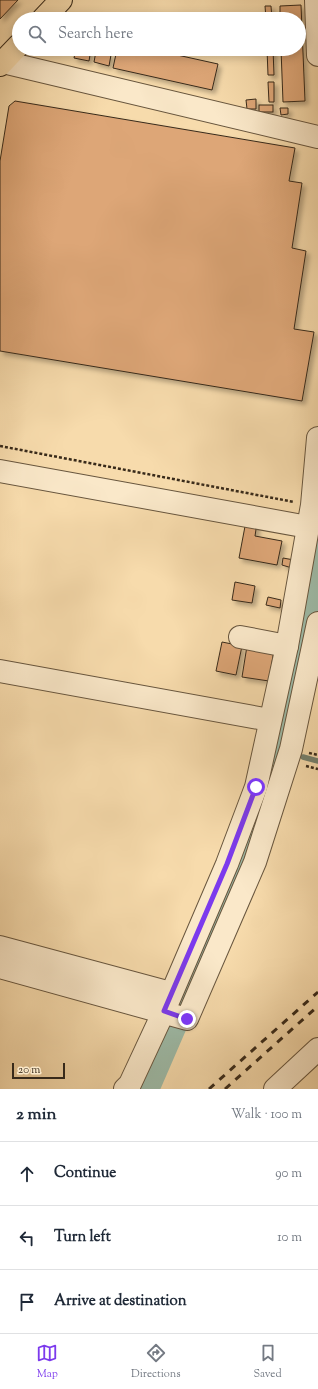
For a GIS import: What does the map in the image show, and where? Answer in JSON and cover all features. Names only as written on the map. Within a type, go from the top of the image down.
[{"type":"highway","points":[[50,12],[61,0]]},
{"type":"highway","points":[[1,64],[12,52]]},
{"type":"street","points":[[316,0],[318,55]]},
{"type":"street","points":[[1,64],[318,137]]},
{"type":"street","points":[[125,1089],[130,1084],[168,1002],[227,864],[256,787],[287,646],[312,505],[318,438]]},
{"type":"street","points":[[0,471],[308,527]]},
{"type":"street","points":[[0,947],[168,1002],[187,1019],[255,862],[291,749],[318,623]]},
{"type":"street","points":[[240,637],[287,646]]},
{"type":"street","points":[[0,671],[270,720]]},
{"type":"street","points":[[0,967],[168,1002]]},
{"type":"street","points":[[274,1089],[318,1048]]},
{"type":"path","points":[[0,446],[312,505]]},
{"type":"building","points":[[0,0],[18,0],[0,19]]},
{"type":"building","points":[[301,5],[301,12],[280,12],[280,6]]},
{"type":"building","points":[[265,6],[271,6],[271,12],[265,12]]},
{"type":"building","points":[[74,56],[90,56],[89,61],[74,58]]},
{"type":"building","points":[[95,56],[111,56],[109,66],[94,62]]},
{"type":"building","points":[[116,56],[182,56],[218,64],[212,90],[113,68]]},
{"type":"building","points":[[267,56],[273,56],[274,75],[268,75]]},
{"type":"building","points":[[281,56],[303,56],[305,101],[283,102]]},
{"type":"building","points":[[268,82],[274,82],[274,102],[269,102]]},
{"type":"building","points":[[256,99],[256,109],[247,109],[246,100]]},
{"type":"building","points":[[15,101],[295,148],[289,181],[302,183],[292,248],[306,251],[294,329],[314,332],[302,401],[0,351],[0,161],[9,106]]},
{"type":"building","points":[[259,105],[273,105],[273,112],[259,112]]},
{"type":"building","points":[[280,108],[288,108],[288,114],[281,115]]},
{"type":"building","points":[[246,521],[257,523],[255,536],[282,541],[277,565],[239,558]]},
{"type":"building","points":[[283,558],[294,560],[292,568],[282,565]]},
{"type":"building","points":[[235,582],[255,586],[252,603],[232,600]]},
{"type":"building","points":[[268,597],[281,600],[280,608],[266,605]]},
{"type":"building","points":[[222,642],[242,646],[236,675],[216,671]]},
{"type":"building","points":[[247,646],[274,650],[269,681],[242,677]]},
{"type":"waterway","points":[[143,1089],[248,847],[267,790],[299,650],[318,540]]},
{"type":"waterway","points":[[303,757],[318,761]]},
{"type":"railway","points":[[209,1089],[318,992]]},
{"type":"railway","points":[[225,1089],[318,1006]]},
{"type":"route","points":[[187,1019],[164,1011],[227,864],[256,787]]}]
